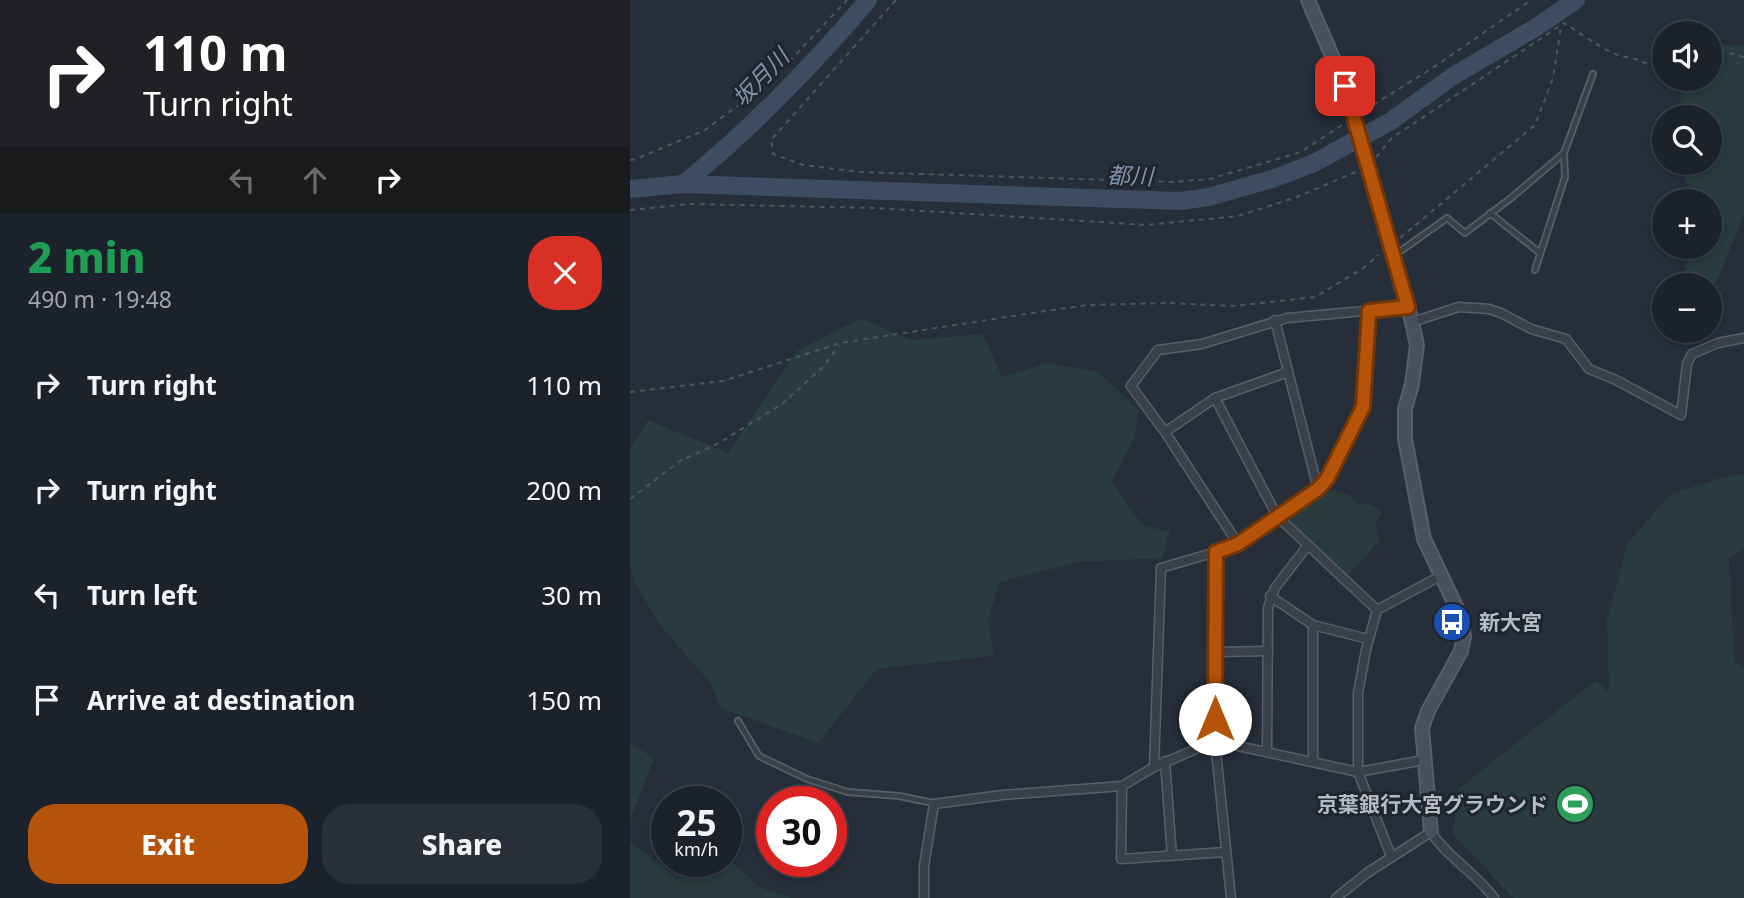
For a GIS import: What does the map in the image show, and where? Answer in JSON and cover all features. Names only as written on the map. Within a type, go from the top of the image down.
[{"type":"street","points":[[1308,0],[1338,65],[1412,322],[1417,345],[1412,384],[1405,409],[1405,439],[1424,539],[1461,617],[1464,637],[1461,651],[1428,711],[1422,728],[1431,832],[1494,898]]},
{"type":"street","points":[[1238,544],[1165,432],[1131,386],[1158,350],[1202,344],[1275,320],[1408,307]]},
{"type":"street","points":[[1412,322],[1458,307],[1489,309],[1501,313],[1531,329],[1566,339],[1589,369],[1616,380],[1681,415],[1687,364],[1692,354],[1718,343],[1744,338]]},
{"type":"street","points":[[1154,767],[1161,568],[1238,544],[1318,489],[1327,479],[1363,407],[1369,311]]},
{"type":"street","points":[[1275,320],[1318,489]]},
{"type":"street","points":[[1165,432],[1215,398],[1288,372]]},
{"type":"street","points":[[1215,398],[1278,516],[1377,610]]},
{"type":"street","points":[[1267,752],[1270,596],[1308,545]]},
{"type":"street","points":[[1216,552],[1215,741],[1231,898]]},
{"type":"street","points":[[1391,856],[1358,772],[1358,693],[1368,639],[1377,610],[1442,575]]},
{"type":"street","points":[[1270,596],[1313,625],[1368,639]]},
{"type":"street","points":[[1313,625],[1313,762]]},
{"type":"street","points":[[1216,652],[1268,651]]},
{"type":"street","points":[[924,898],[924,866],[934,804],[1002,794],[1122,786],[1165,761],[1215,741],[1358,772],[1424,760]]},
{"type":"street","points":[[1165,761],[1172,856]]},
{"type":"street","points":[[1122,786],[1121,859],[1226,852]]},
{"type":"street","points":[[1336,898],[1391,856],[1431,832]]},
{"type":"lane","points":[[1535,270],[1564,177],[1564,153],[1593,74]]},
{"type":"lane","points":[[1393,251],[1447,218],[1465,233],[1564,153]]},
{"type":"lane","points":[[1490,213],[1540,253]]},
{"type":"lane","points":[[738,721],[759,756],[807,779],[848,792],[899,796],[934,804]]},
{"type":"path","points":[[630,160],[705,130],[771,81],[847,0]]},
{"type":"path","points":[[896,0],[771,140],[773,154],[803,164],[859,172],[1174,182],[1210,179],[1301,152],[1434,67],[1531,0]]},
{"type":"path","points":[[630,210],[689,204],[876,208],[1147,225],[1238,216],[1297,197],[1368,167],[1392,138],[1564,23],[1612,52],[1645,63],[1652,62]]},
{"type":"path","points":[[630,392],[723,382],[840,344],[1088,305],[1168,303],[1234,306],[1315,298],[1393,251],[1535,125],[1553,78],[1561,26]]},
{"type":"path","points":[[1722,51],[1744,57]]},
{"type":"path","points":[[630,499],[680,461],[719,443],[782,404],[824,366],[840,344]]},
{"type":"shaded area","points":[[1722,44],[1744,46],[1744,214],[1720,273],[1685,273],[1687,259],[1722,259],[1722,189],[1690,189],[1683,175],[1722,175],[1722,105],[1679,105],[1683,91],[1722,91]]},
{"type":"shaded area","points":[[862,319],[911,340],[983,334],[1002,377],[1047,363],[1099,372],[1138,410],[1135,436],[1112,481],[1142,525],[1170,532],[1162,558],[1078,562],[1000,582],[988,619],[994,656],[877,669],[818,743],[721,708],[709,681],[664,630],[637,587],[630,565],[630,449],[648,420],[728,453],[797,351]]},
{"type":"shaded area","points":[[1744,473],[1744,548],[1729,559],[1734,662],[1744,667],[1744,898],[1513,898],[1453,834],[1458,789],[1595,681],[1609,692],[1607,620],[1628,542],[1671,494]]},
{"type":"shaded area","points":[[1325,489],[1350,495],[1356,503],[1371,505],[1382,513],[1375,523],[1380,540],[1347,576],[1291,523],[1291,514]]},
{"type":"shaded area","points":[[630,743],[654,758],[630,821]]},
{"type":"shaded area","points":[[630,842],[651,858],[651,877],[742,877],[742,871],[759,887],[792,898],[630,898]]},
{"type":"waterway","name":"坂月川","points":[[683,184],[780,96],[868,0]]},
{"type":"waterway","name":"都川","points":[[630,189],[683,184],[1180,201],[1209,197],[1272,179],[1314,163],[1391,121],[1453,76],[1535,28],[1576,0]]},
{"type":"place","name":"新大宮","points":[[1452,622]]},
{"type":"place","name":"京葉銀行大宮グラウンド","points":[[1575,804]]},
{"type":"route","points":[[1215,719],[1216,552],[1238,544],[1318,489],[1327,479],[1363,407],[1369,311],[1408,307],[1345,86]]}]
